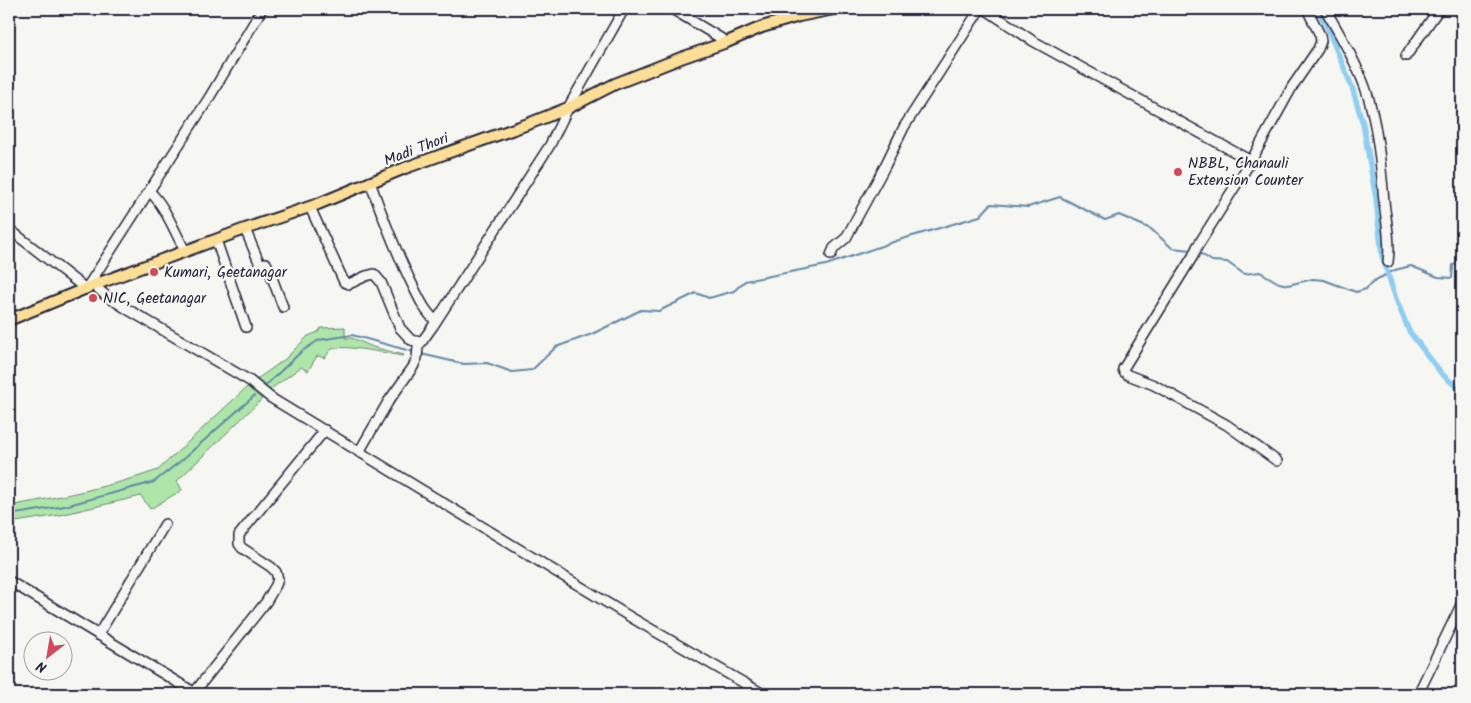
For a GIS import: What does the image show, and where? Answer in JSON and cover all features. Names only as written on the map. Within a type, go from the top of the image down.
[{"type":"main road","name":"Madi Thori","points":[[9,320],[90,287],[244,229],[310,207],[405,168],[568,108],[615,84],[762,27],[807,12],[834,9]]},
{"type":"street","points":[[90,287],[92,277],[150,192],[262,9]]},
{"type":"street","points":[[360,452],[388,402],[413,367],[417,358],[419,344],[436,321],[550,145],[568,108],[624,9]]},
{"type":"street","points":[[672,9],[727,42]]},
{"type":"street","points":[[831,255],[834,248],[846,238],[884,168],[904,126],[980,9]]},
{"type":"street","points":[[985,9],[1033,41],[1250,161]]},
{"type":"street","points":[[1277,461],[1227,425],[1154,385],[1128,375],[1123,369],[1193,256],[1292,88],[1318,49],[1321,41],[1320,36],[1307,9]]},
{"type":"street","points":[[1326,9],[1352,56],[1365,88],[1373,115],[1390,250],[1388,262]]},
{"type":"street","points":[[1406,56],[1439,9]]},
{"type":"street","points":[[370,182],[399,258],[424,306],[436,321]]},
{"type":"street","points":[[150,192],[154,195],[185,251]]},
{"type":"street","points":[[310,207],[344,282],[349,284],[366,276],[376,275],[381,282],[400,328],[411,340],[419,344]]},
{"type":"street","points":[[9,229],[90,287],[250,380],[271,398],[626,614],[763,694]]},
{"type":"street","points":[[244,229],[260,264],[266,264],[283,307]]},
{"type":"street","points":[[216,240],[246,326]]},
{"type":"street","points":[[9,580],[194,694],[266,602],[278,579],[276,572],[271,567],[242,548],[239,544],[239,536],[325,430]]},
{"type":"street","points":[[98,635],[165,524]]},
{"type":"street","points":[[1418,694],[1462,603]]},
{"type":"green space","points":[[345,327],[345,338],[352,338],[373,347],[404,355],[356,348],[338,348],[332,349],[325,358],[317,356],[308,371],[301,367],[268,391],[257,379],[284,360],[308,336],[318,332],[321,328]]},
{"type":"green space","points":[[247,387],[262,399],[177,481],[182,490],[150,509],[141,496],[60,515],[9,523],[9,506],[103,486],[158,470]]},
{"type":"waterway","points":[[1317,9],[1326,25],[1352,87],[1363,124],[1376,198],[1382,256],[1396,299],[1409,331],[1441,373],[1462,392]]},
{"type":"waterway","points":[[421,354],[464,364],[487,363],[512,372],[532,370],[556,347],[592,334],[641,310],[659,311],[696,293],[709,298],[734,291],[745,281],[826,265],[899,240],[980,216],[991,204],[1028,207],[1060,197],[1105,220],[1119,215],[1151,229],[1172,248],[1191,250]]},
{"type":"waterway","points":[[1198,252],[1212,261],[1227,262],[1244,274],[1260,272],[1279,283],[1288,285],[1313,279],[1324,280],[1356,292],[1366,289],[1374,281],[1395,270],[1411,266],[1438,277],[1452,278],[1453,265],[1462,262]]},
{"type":"waterway","points":[[266,385],[302,351],[319,340],[352,335],[414,352]]},
{"type":"waterway","points":[[9,515],[65,506],[154,482],[182,460],[254,396]]},
{"type":"place","name":"NBBL, Chanauli Extension Counter","points":[[1178,172]]},
{"type":"place","name":"Kumari, Geetanagar","points":[[154,272]]},
{"type":"place","name":"NIC, Geetanagar","points":[[93,298]]}]
